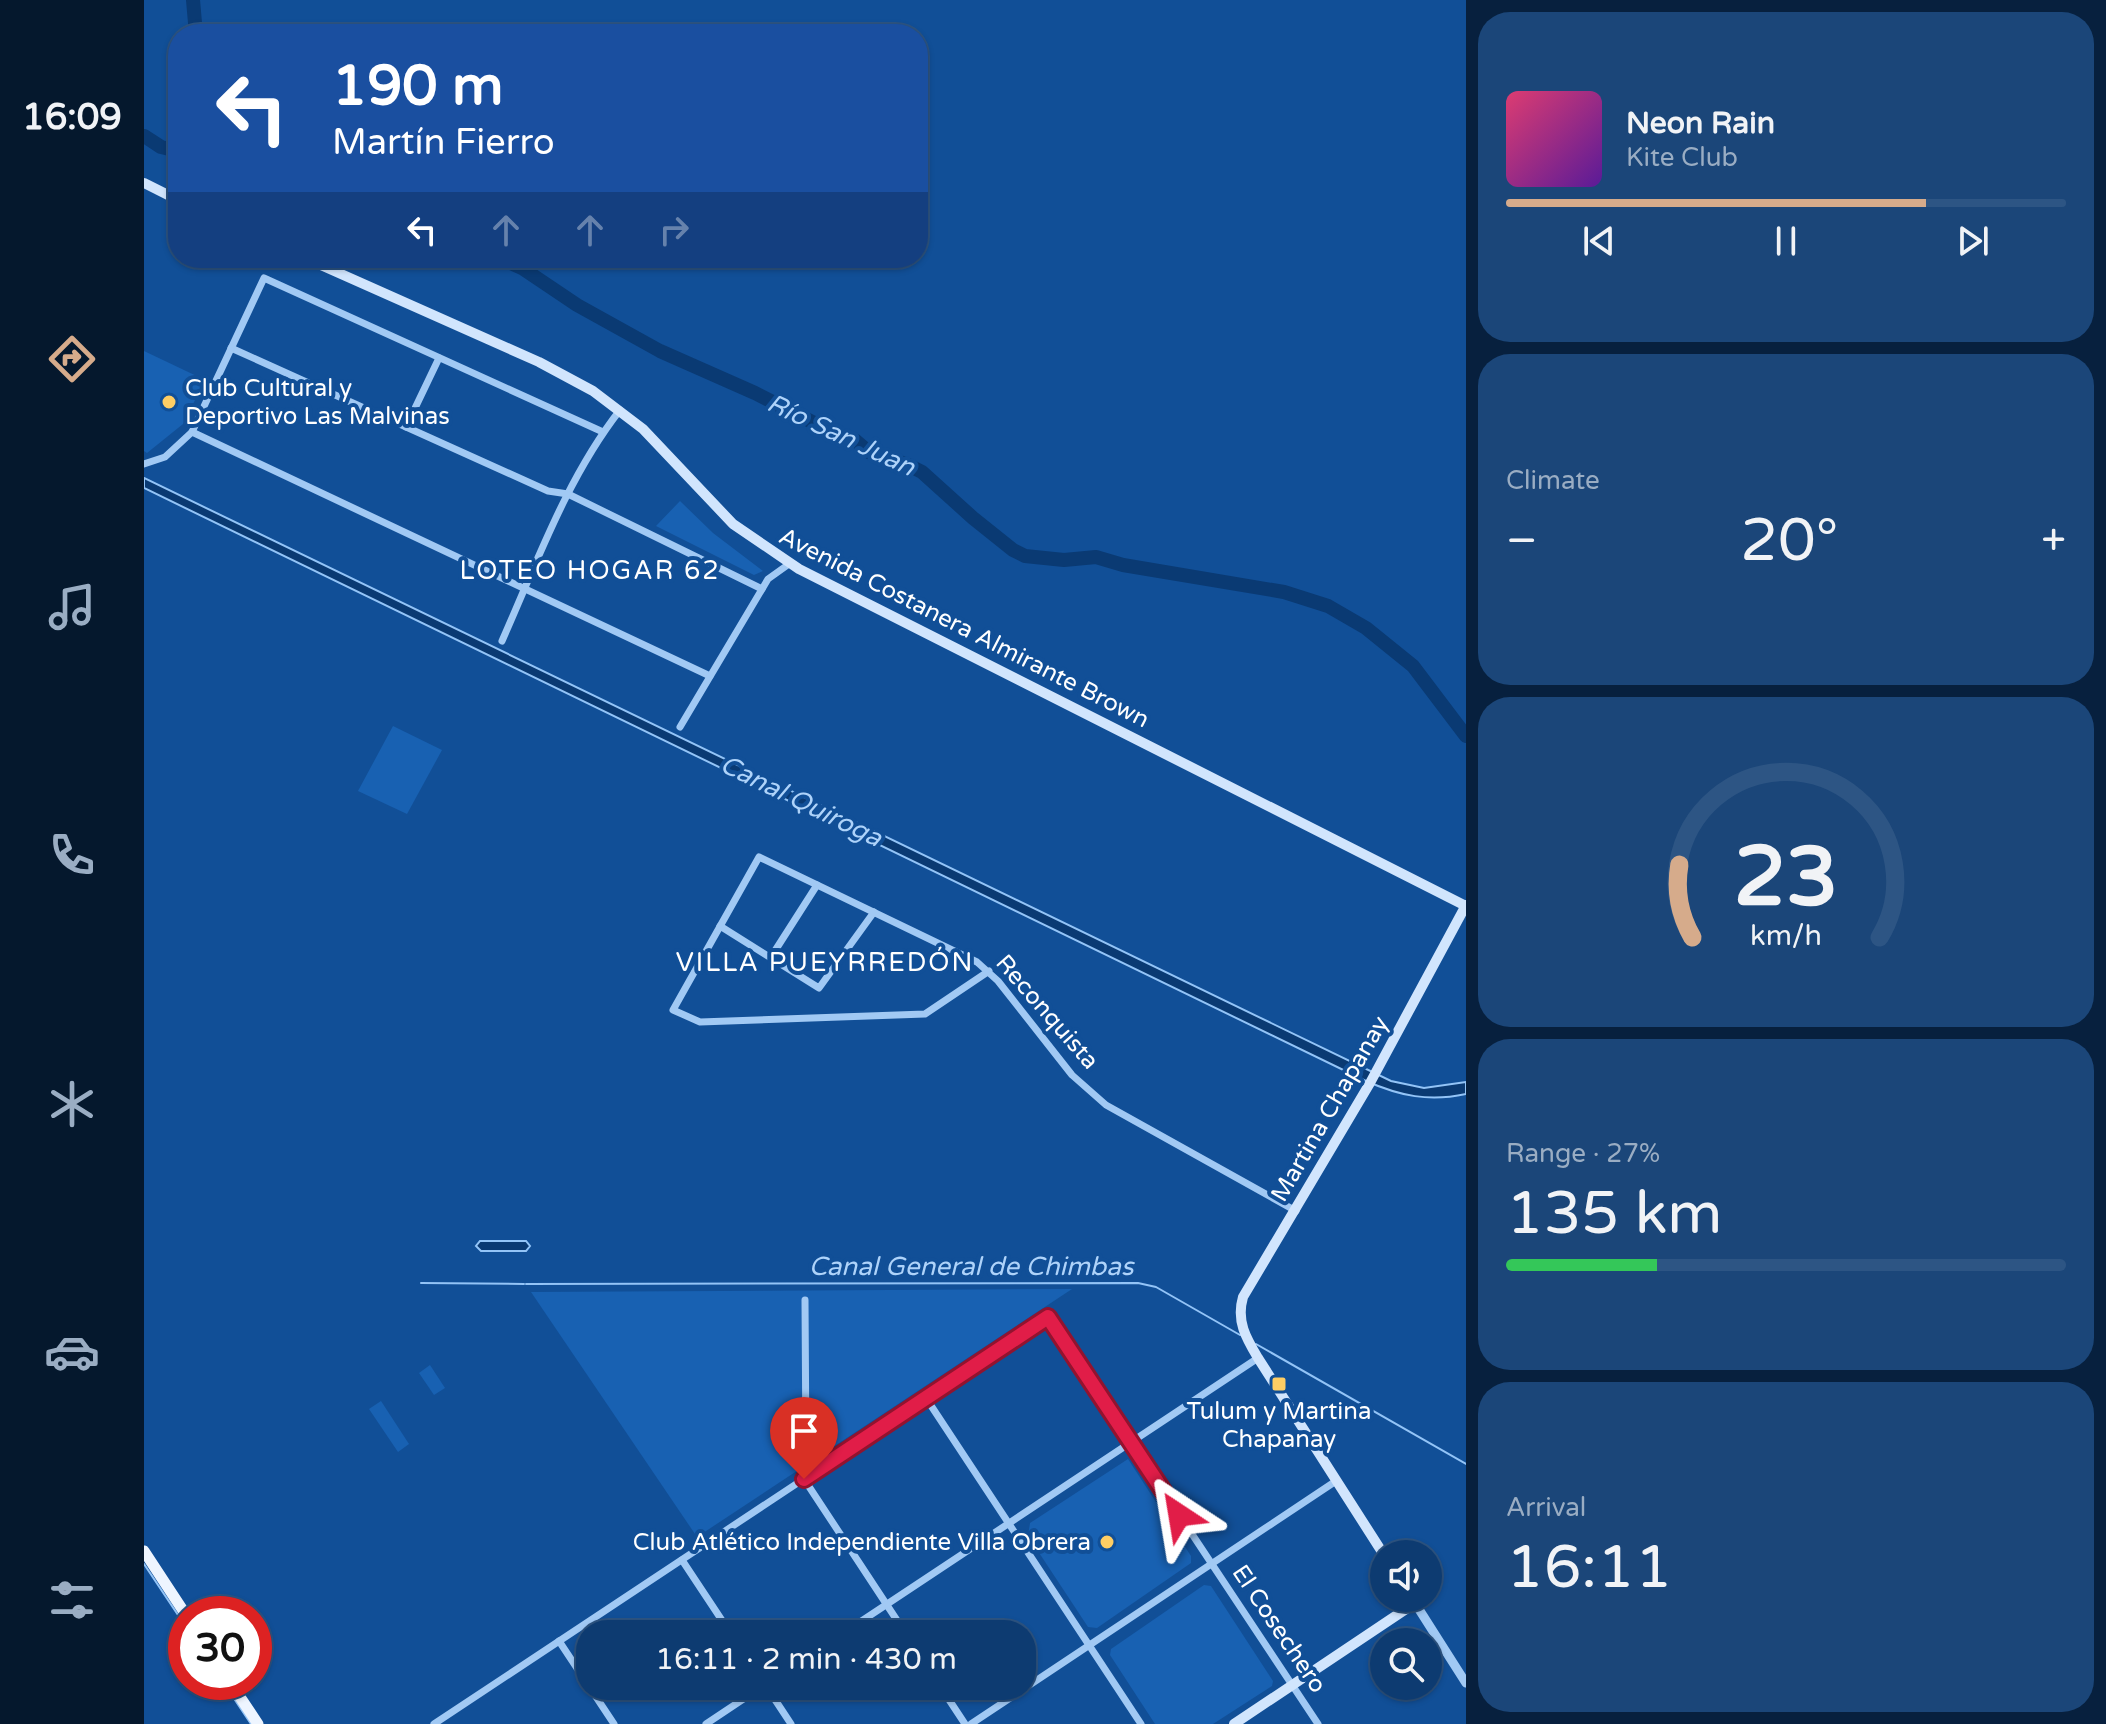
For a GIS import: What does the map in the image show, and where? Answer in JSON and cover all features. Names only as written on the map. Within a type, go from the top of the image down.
[{"type":"main road","points":[[144,183],[168,195]]},
{"type":"main road","name":"Avenida Costanera Almirante Brown","points":[[328,268],[553,368],[593,391],[658,443],[724,516],[789,564],[1466,906]]},
{"type":"main road","name":"Martina Chapanay","points":[[1258,1358],[1246,1338],[1240,1318],[1243,1297],[1370,1083],[1466,906]]},
{"type":"main road","points":[[1258,1358],[1374,1540]]},
{"type":"main road","points":[[144,1551],[174,1596]]},
{"type":"main road","points":[[1234,1724],[1397,1612]]},
{"type":"main road","points":[[242,1700],[258,1724]]},
{"type":"street","points":[[144,464],[165,457],[192,432],[264,278],[603,432]]},
{"type":"street","points":[[231,348],[548,491],[568,494],[762,589]]},
{"type":"street","points":[[406,427],[439,358]]},
{"type":"street","points":[[502,641],[577,473],[620,410]]},
{"type":"street","points":[[192,432],[710,676]]},
{"type":"street","points":[[680,727],[768,579],[789,564]]},
{"type":"street","name":"Reconquista","points":[[720,926],[759,857],[977,962],[989,971],[1072,1075],[1106,1105],[1296,1211]]},
{"type":"street","points":[[771,957],[817,885]]},
{"type":"street","points":[[874,912],[819,988],[720,926],[673,1010],[700,1022],[925,1014],[989,971]]},
{"type":"street","points":[[805,1300],[806,1457],[814,1472]]},
{"type":"street","name":"El Cosechero","points":[[926,1398],[1048,1317],[1318,1724]]},
{"type":"street","points":[[863,1620],[1258,1358]]},
{"type":"street","points":[[437,1723],[926,1398],[1141,1724]]},
{"type":"street","points":[[804,1479],[897,1620]]},
{"type":"street","points":[[950,1700],[968,1724],[1336,1481]]},
{"type":"street","points":[[682,1560],[722,1620]]},
{"type":"street","points":[[1420,1612],[1466,1683]]},
{"type":"street","points":[[559,1641],[614,1724]]},
{"type":"street","points":[[706,1724],[743,1700]]},
{"type":"street","points":[[774,1700],[791,1724]]},
{"type":"shaded area","name":"Club Cultural y Deportivo Las Malvinas","points":[[144,351],[205,380],[183,424],[147,453],[144,451]]},
{"type":"shaded area","points":[[680,501],[713,533],[763,571],[754,575],[656,526]]},
{"type":"shaded area","points":[[393,726],[442,750],[407,814],[358,791]]},
{"type":"shaded area","points":[[1072,1289],[697,1537],[531,1292]]},
{"type":"shaded area","points":[[430,1365],[445,1388],[434,1395],[419,1373]]},
{"type":"shaded area","points":[[381,1401],[409,1444],[398,1452],[369,1409]]},
{"type":"shaded area","name":"Club Atlético Independiente Villa Obrera","points":[[1128,1459],[1191,1556],[1191,1563],[1097,1628],[1088,1627],[1028,1536],[1030,1523]]},
{"type":"shaded area","points":[[1204,1585],[1211,1586],[1273,1681],[1272,1686],[1213,1724],[1155,1724],[1110,1655],[1111,1649]]},
{"type":"water","name":"Canal Quiroga","points":[[144,478],[1391,1081],[1424,1088],[1466,1082],[1466,1094],[1415,1096],[1366,1081],[144,488]]},
{"type":"water","points":[[480,1241],[526,1241],[530,1246],[526,1251],[481,1251],[476,1246]]},
{"type":"waterway","name":"Río San Juan","points":[[193,0],[195,24]]},
{"type":"waterway","name":"Río San Juan","points":[[144,136],[168,149]]},
{"type":"waterway","name":"Río San Juan","points":[[522,268],[577,305],[660,351],[856,441],[869,452],[922,472],[973,518],[1025,556],[1064,560],[1096,557],[1123,565],[1284,592],[1328,606],[1366,628],[1413,666],[1466,736]]},
{"type":"waterway","name":"Canal General de Chimbas","points":[[421,1283],[524,1284]]},
{"type":"waterway","name":"Canal General de Chimbas","points":[[526,1284],[1138,1283],[1156,1287],[1240,1335]]},
{"type":"waterway","name":"Canal General de Chimbas","points":[[1256,1344],[1466,1464]]},
{"type":"waterway","points":[[144,1564],[168,1600]]},
{"type":"waterway","points":[[235,1700],[251,1724]]},
{"type":"place","name":"Club Cultural y Deportivo Las Malvinas","points":[[169,402]]},
{"type":"place","name":"Tulum y Martina Chapanay","points":[[1279,1384]]},
{"type":"place","name":"Club Atlético Independiente Villa Obrera","points":[[1107,1542]]},
{"type":"district","name":"LOTEO HOGAR 62","points":[[590,570]]},
{"type":"district","name":"VILLA PUEYRREDÓN","points":[[825,962]]},
{"type":"route","points":[[804,1479],[1048,1317],[1179,1515]]}]
